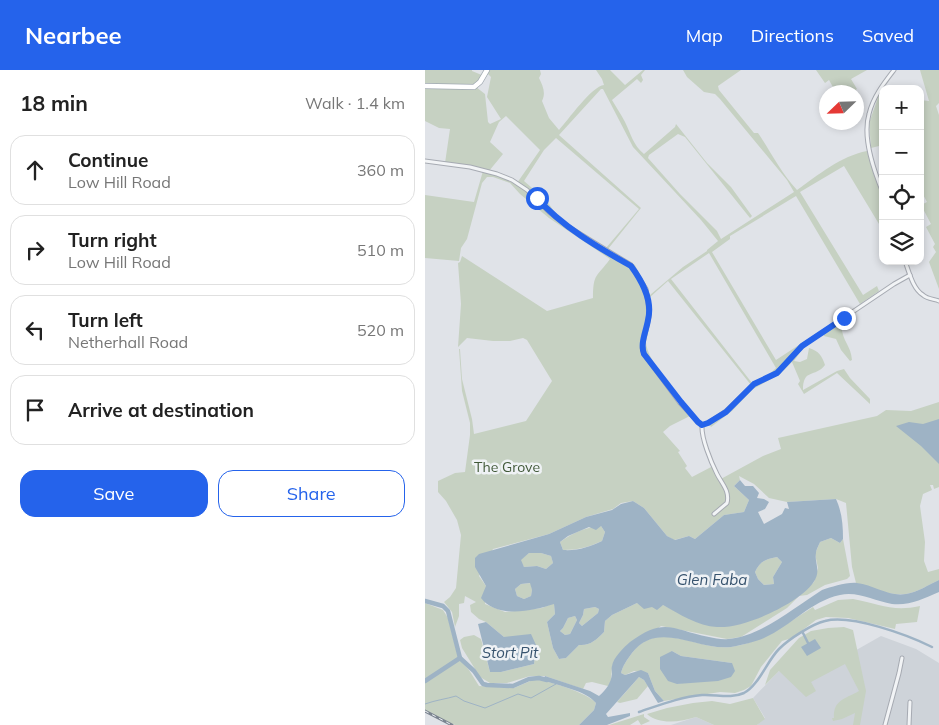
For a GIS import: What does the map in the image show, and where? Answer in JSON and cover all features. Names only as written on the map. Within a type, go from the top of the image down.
[{"type":"main road","points":[[425,86],[474,87],[478,85],[487,70]]},
{"type":"street","points":[[879,182],[870,156],[867,124],[875,97],[894,70]]},
{"type":"street","points":[[425,161],[464,166],[497,174],[514,181],[537,198],[549,212],[567,226],[631,266],[645,289],[648,302],[649,317],[642,348],[644,354],[681,402],[702,425]]},
{"type":"street","points":[[906,265],[910,275],[923,296],[939,301]]},
{"type":"street","points":[[702,425],[726,412],[754,384],[777,373],[802,346],[910,275]]},
{"type":"street","points":[[702,425],[702,435],[713,466],[728,492],[727,503],[714,514]]},
{"type":"street","points":[[885,725],[902,658]]},
{"type":"street","points":[[909,725],[910,702]]},
{"type":"shaded area","points":[[881,636],[916,649],[939,663],[939,725],[757,725],[765,718],[753,698],[779,671],[807,678]]},
{"type":"shaded area","points":[[696,717],[714,725],[671,725]]},
{"type":"green space","name":"The Grove","points":[[425,70],[472,70],[484,76],[487,70],[540,70],[539,78],[544,92],[542,101],[549,118],[559,130],[593,91],[604,85],[596,70],[610,70],[625,85],[645,70],[641,75],[643,80],[641,83],[637,79],[612,100],[635,143],[644,154],[675,127],[676,124],[707,163],[731,187],[752,216],[750,218],[685,137],[678,134],[649,155],[648,158],[717,231],[721,239],[794,192],[787,180],[720,99],[715,94],[704,92],[687,77],[683,70],[741,70],[718,86],[719,90],[754,133],[758,133],[781,170],[797,190],[839,162],[857,153],[867,151],[879,186],[879,224],[844,166],[800,192],[863,295],[877,286],[879,291],[860,304],[796,196],[730,236],[730,239],[712,252],[776,360],[843,316],[845,319],[833,326],[842,322],[844,338],[850,350],[852,360],[850,361],[841,350],[836,339],[824,336],[823,333],[808,343],[794,361],[800,362],[807,359],[809,348],[820,354],[825,365],[807,376],[803,390],[844,369],[870,399],[870,404],[837,373],[804,394],[798,384],[800,381],[792,362],[780,374],[753,389],[732,411],[711,427],[708,423],[702,425],[692,415],[670,426],[663,432],[680,451],[678,452],[687,466],[685,468],[692,477],[713,466],[719,480],[763,456],[781,449],[778,438],[877,416],[886,410],[911,411],[939,402],[939,487],[934,489],[933,485],[930,485],[932,490],[923,494],[920,506],[925,542],[924,561],[928,572],[939,569],[939,580],[915,592],[906,594],[894,594],[856,583],[852,567],[846,503],[836,499],[787,502],[769,498],[754,484],[739,476],[740,480],[734,486],[749,500],[744,512],[724,515],[695,539],[689,536],[674,540],[667,536],[644,508],[633,501],[621,503],[613,509],[586,517],[549,534],[493,549],[479,576],[486,586],[485,604],[505,612],[542,608],[554,603],[555,614],[547,622],[553,648],[559,659],[566,658],[579,645],[586,645],[595,640],[604,632],[605,621],[612,615],[637,603],[652,607],[663,605],[695,621],[756,619],[799,596],[787,608],[741,637],[727,639],[661,626],[612,666],[611,681],[608,686],[592,682],[586,683],[583,689],[545,676],[530,676],[507,683],[490,683],[480,677],[462,648],[460,640],[464,637],[474,635],[481,639],[490,672],[501,672],[534,664],[536,645],[515,637],[504,637],[471,612],[470,605],[476,602],[465,596],[464,603],[459,604],[459,616],[455,627],[452,612],[444,602],[456,588],[461,535],[457,520],[446,501],[438,492],[438,481],[455,473],[465,472],[470,435],[470,423],[462,391],[459,349],[462,379],[474,434],[526,421],[552,381],[527,340],[523,338],[510,341],[493,341],[467,338],[458,347],[461,304],[458,263],[462,256],[547,311],[593,298],[595,279],[610,259],[549,218],[520,194],[510,183],[493,177],[487,177],[482,183],[467,239],[461,248],[459,261],[425,258],[425,195],[474,202],[483,171],[517,183],[540,150],[506,116],[499,122],[490,142],[503,154],[489,171],[445,163],[450,129],[439,128],[425,121]],"holes":[[[488,74],[491,77],[487,97],[501,119],[490,124],[488,122],[485,94],[476,87],[479,86]],[[603,89],[633,147],[718,241],[650,295],[635,265],[608,249],[641,208],[559,135]],[[556,138],[639,209],[606,248],[560,218],[547,201],[524,181],[544,150]],[[709,253],[776,368],[766,377],[752,383],[671,279]],[[668,281],[751,385],[732,404],[708,422],[698,419],[666,381],[651,359],[646,340],[650,323],[649,298]]]},
{"type":"green space","points":[[816,70],[867,70],[851,79],[855,85],[832,85],[829,80],[825,83]]},
{"type":"green space","points":[[920,70],[939,70],[939,103],[936,106],[939,115],[939,289],[929,262],[936,252],[933,247],[935,244],[926,227],[931,224],[924,211],[924,204],[927,202],[924,196],[924,100],[929,101]]},
{"type":"green space","points":[[879,95],[879,146],[871,148],[869,123]]},
{"type":"green space","points":[[601,526],[605,532],[602,541],[583,548],[563,550],[560,542],[574,533]]},
{"type":"green space","points":[[831,538],[840,543],[843,539],[850,576],[847,579],[825,585],[807,595],[799,596],[814,582],[818,568],[815,554],[820,542]]},
{"type":"green space","points":[[529,553],[541,553],[551,556],[553,563],[546,569],[537,566],[524,567],[520,560]]},
{"type":"green space","points":[[777,557],[782,562],[773,577],[774,584],[764,585],[758,579],[755,572],[764,561]]},
{"type":"green space","points":[[531,583],[531,596],[524,599],[517,596],[515,589],[521,584]]},
{"type":"green space","points":[[853,599],[894,608],[920,606],[917,622],[896,624],[895,629],[848,618],[826,617],[816,620],[792,638],[782,641],[761,667],[751,686],[735,693],[720,692],[664,701],[655,691],[648,673],[634,671],[625,675],[621,673],[632,653],[642,643],[654,638],[678,638],[718,647],[743,645],[764,637],[813,607],[815,610],[838,600]],"holes":[[[672,651],[681,656],[732,663],[687,682],[677,684]]]},
{"type":"green space","points":[[425,603],[443,610],[448,618],[458,657],[479,686],[514,688],[535,679],[541,680],[585,695],[596,703],[594,710],[579,725],[455,725],[425,711]]},
{"type":"green space","points":[[595,607],[599,609],[598,613],[582,626],[579,623],[584,609]]},
{"type":"green space","points":[[575,616],[577,620],[570,634],[565,635],[560,631],[568,618]]},
{"type":"green space","points":[[844,627],[853,630],[866,691],[860,725],[853,725],[855,713],[833,721],[832,718],[834,718],[836,707],[841,701],[859,691],[845,664],[811,682],[816,691],[806,697],[779,671],[765,685],[770,670],[799,638],[811,631]]},
{"type":"green space","points":[[639,677],[648,686],[637,699],[617,702]]},
{"type":"green space","points":[[753,698],[765,719],[757,725],[714,725],[696,717],[670,722],[657,720],[647,714],[693,703],[712,701],[730,704]]},
{"type":"green space","points":[[644,714],[644,717],[650,721],[641,725],[638,720],[630,725],[609,725]]},
{"type":"water","points":[[939,419],[939,464],[921,446],[896,426],[909,422],[923,424]]},
{"type":"water","name":"Glen Faba","points":[[740,480],[745,486],[753,486],[759,493],[757,498],[769,502],[765,509],[758,512],[764,524],[782,514],[785,508],[789,509],[787,502],[836,499],[840,509],[843,539],[840,543],[831,538],[820,542],[816,553],[816,579],[806,591],[769,614],[741,624],[717,627],[696,622],[663,605],[657,610],[652,607],[644,609],[637,603],[612,615],[605,621],[604,632],[595,640],[586,645],[579,645],[566,658],[559,659],[553,648],[547,622],[555,614],[554,604],[516,612],[496,609],[488,605],[481,598],[486,586],[475,567],[475,558],[479,554],[549,534],[586,517],[612,510],[621,504],[633,501],[644,508],[667,536],[675,540],[689,536],[695,539],[724,515],[744,512],[749,500],[734,486]],"holes":[[[601,526],[605,532],[602,541],[583,548],[563,550],[560,542],[568,536],[589,527],[596,530]],[[529,553],[541,553],[551,556],[553,563],[546,569],[537,566],[524,567],[521,560]],[[777,557],[782,562],[773,577],[774,584],[764,585],[758,579],[755,572],[761,563]],[[530,583],[531,596],[524,599],[517,596],[515,589],[521,584]],[[595,607],[599,609],[598,613],[582,626],[579,623],[584,609]],[[575,616],[577,620],[570,634],[565,635],[560,631],[568,618]]]},
{"type":"water","points":[[939,580],[939,592],[904,604],[885,603],[853,594],[830,598],[810,608],[774,633],[753,642],[731,647],[705,645],[666,637],[654,638],[642,643],[632,653],[621,673],[625,675],[641,670],[648,673],[655,691],[664,701],[658,703],[644,680],[639,677],[606,714],[608,717],[630,713],[630,716],[607,725],[579,725],[594,710],[596,703],[585,695],[543,680],[545,676],[590,691],[599,696],[609,683],[614,660],[619,653],[630,642],[652,629],[669,627],[721,639],[740,637],[765,627],[822,590],[835,586],[857,583],[894,594],[906,594],[915,592]]},
{"type":"water","name":"Stort Pit","points":[[486,622],[504,637],[531,634],[536,645],[534,664],[501,672],[490,672],[478,624]]},
{"type":"water","points":[[815,639],[821,648],[807,656],[801,647]]},
{"type":"water","points":[[672,651],[681,656],[732,663],[735,671],[731,677],[718,681],[677,684],[668,681],[660,669],[660,657]]},
{"type":"waterway","points":[[425,601],[443,606],[448,611],[460,658],[474,671],[483,684],[513,686],[529,679],[539,678],[547,680]]},
{"type":"waterway","points":[[639,712],[694,696],[734,696],[744,693],[759,679],[783,645],[807,629],[825,621],[849,620],[864,623],[909,637],[932,647]]},
{"type":"waterway","points":[[803,633],[808,643]]},
{"type":"waterway","points":[[425,681],[460,658]]},
{"type":"waterway","points":[[425,704],[456,696],[464,701],[485,708],[518,694],[531,698],[556,684]]},
{"type":"railway","points":[[425,711],[452,725]]},
{"type":"route","points":[[537,198],[549,212],[567,226],[631,266],[636,272],[645,289],[648,302],[649,317],[642,348],[644,354],[681,402],[702,425],[726,412],[754,384],[777,373],[802,346],[844,318]]}]
